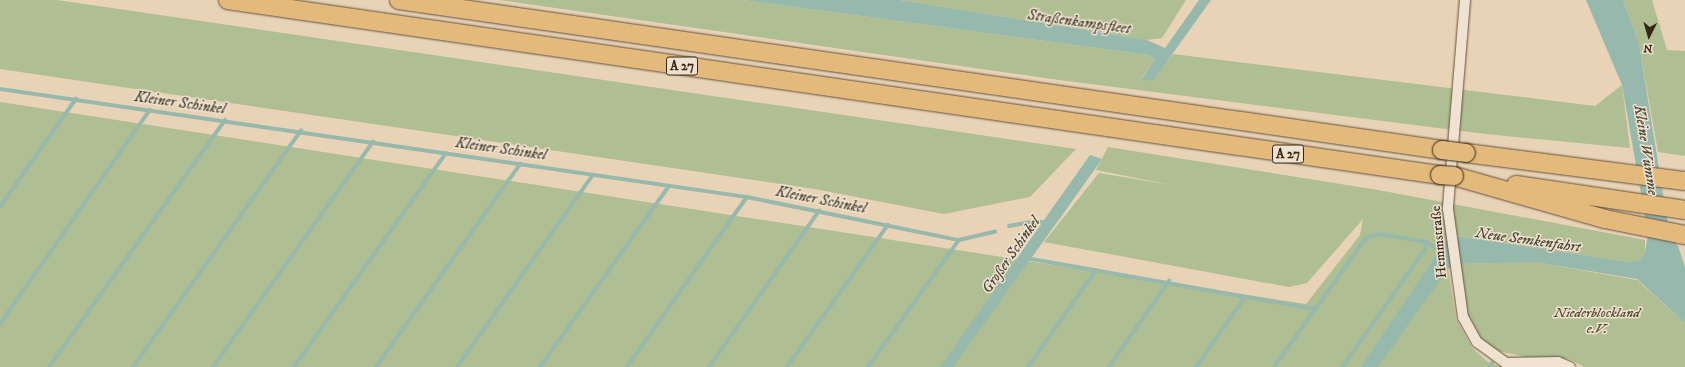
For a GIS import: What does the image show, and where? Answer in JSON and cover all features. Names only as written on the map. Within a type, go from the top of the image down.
[{"type":"highway","name":"A 27","points":[[228,0],[1685,210]]},
{"type":"highway","name":"A 27","points":[[399,0],[1442,150],[1595,169],[1634,171]]},
{"type":"highway","points":[[1634,171],[1685,171]]},
{"type":"highway","points":[[1634,171],[1685,181]]},
{"type":"highway","points":[[1455,177],[1605,219],[1685,235]]},
{"type":"street","name":"Hemmstraße","points":[[1465,0],[1448,209],[1450,239],[1463,317],[1477,342],[1491,356],[1519,364],[1558,362],[1570,367]]},
{"type":"green space","points":[[0,0],[57,0],[1076,149],[1030,197],[944,214],[815,189],[0,69]]},
{"type":"green space","points":[[499,0],[743,0],[1149,55],[1155,59],[1141,79],[1152,81],[1173,54],[1595,106],[1622,85],[1630,148],[1486,134],[1059,80]]},
{"type":"green space","points":[[900,0],[1186,0],[1162,38],[1147,40]]},
{"type":"green space","points":[[1623,0],[1652,0],[1667,50],[1685,51],[1685,156],[1658,152],[1639,44]]},
{"type":"green space","points":[[0,102],[1306,304],[1360,235],[1363,219],[1307,283],[1289,287],[1044,242],[1099,173],[1171,185],[1096,170],[1108,147],[1378,190],[1645,240],[1645,253],[1639,260],[1629,262],[1456,236],[1448,269],[1456,319],[1472,348],[1488,362],[1501,367],[0,367]]},
{"type":"green space","name":"Niederblockland e.V.","points":[[1535,262],[1637,280],[1685,323],[1685,367],[1584,367],[1570,359],[1526,357],[1494,350],[1482,340],[1467,312],[1459,264]]},
{"type":"water","points":[[743,0],[900,0],[1147,40],[1165,48],[1199,0],[1211,0],[1153,81],[1141,80],[1155,59],[1149,55]]},
{"type":"water","name":"Kleine Wümme","points":[[1586,0],[1623,0],[1639,44],[1670,237],[1678,246],[1685,267],[1685,323],[1637,279],[1535,262],[1459,264],[1448,269],[1378,367],[1361,367],[1445,242],[1455,236],[1629,262],[1639,260],[1645,253],[1648,234],[1622,85]]},
{"type":"water","points":[[1090,155],[1102,159],[953,367],[940,367]]},
{"type":"waterway","name":"Kleiner Schinkel","points":[[0,89],[747,197],[959,240],[995,232]]},
{"type":"waterway","points":[[0,207],[76,99]]},
{"type":"waterway","points":[[0,324],[150,110]]},
{"type":"waterway","points":[[49,367],[225,120]]},
{"type":"waterway","points":[[133,367],[301,131]]},
{"type":"waterway","points":[[213,367],[373,142]]},
{"type":"waterway","points":[[294,367],[446,153]]},
{"type":"waterway","points":[[376,367],[520,164]]},
{"type":"waterway","points":[[457,367],[593,175]]},
{"type":"waterway","points":[[540,367],[669,186]]},
{"type":"waterway","points":[[627,367],[747,197]]},
{"type":"waterway","points":[[709,367],[819,211]]},
{"type":"waterway","name":"Kleiner Schinkel","points":[[1009,226],[1036,221],[1047,223]]},
{"type":"waterway","points":[[787,367],[888,225]]},
{"type":"waterway","points":[[1274,367],[1366,238],[1380,234],[1426,242],[1426,249],[1343,367]]},
{"type":"waterway","points":[[868,367],[959,240]]},
{"type":"waterway","points":[[1426,242],[1444,252]]},
{"type":"waterway","name":"Großer Schinkel","points":[[1026,258],[1315,309]]},
{"type":"waterway","points":[[1028,367],[1096,270]]},
{"type":"waterway","points":[[1109,367],[1169,281]]},
{"type":"waterway","points":[[1196,367],[1245,297]]},
{"type":"waterway","points":[[1490,367],[1492,363]]},
{"type":"water label","name":"Straßenkampsfleet","points":[[1079,22]]},
{"type":"water label","name":"Neue Semkenfahrt","points":[[1528,240]]}]
